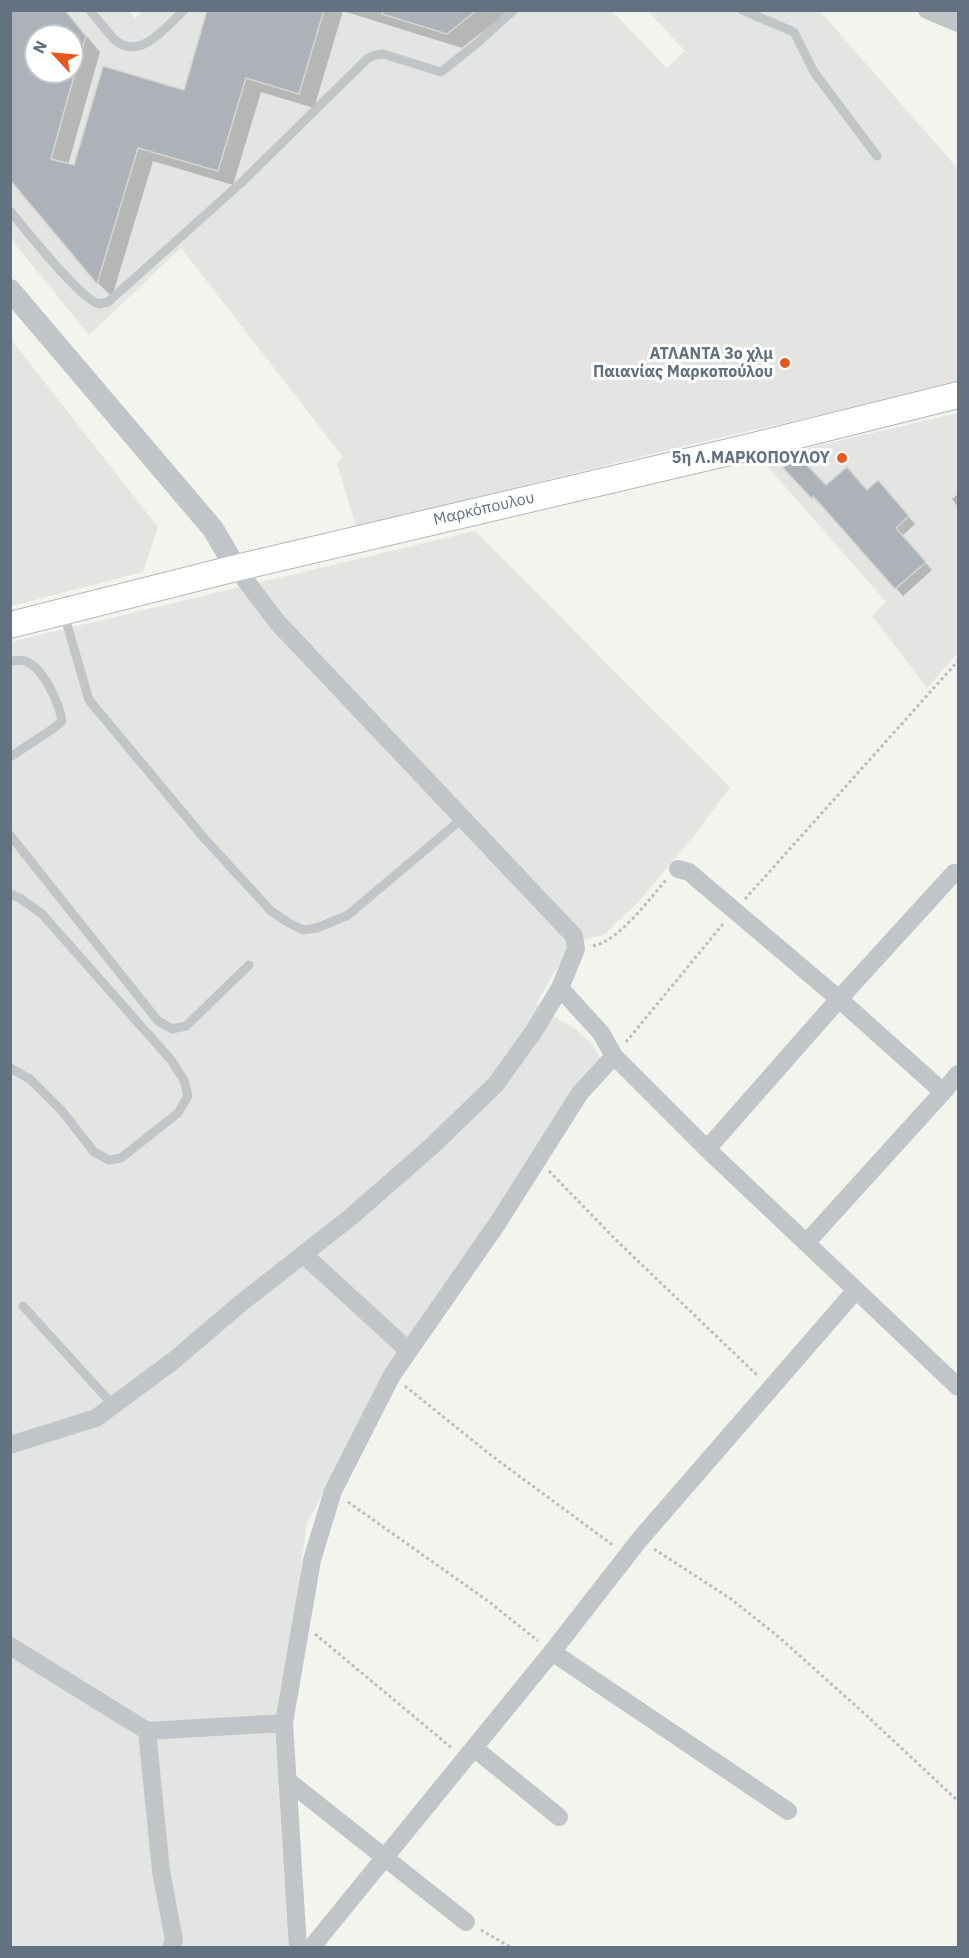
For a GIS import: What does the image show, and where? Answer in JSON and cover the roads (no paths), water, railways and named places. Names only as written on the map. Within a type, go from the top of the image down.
[{"type":"main road","name":"Μαρκόπουλου","points":[[10,625],[236,567],[747,448],[958,395]]},
{"type":"street","points":[[927,10],[958,23]]},
{"type":"street","points":[[10,290],[213,529],[236,567],[278,623],[574,936],[576,949],[560,988],[534,1031],[496,1084],[434,1145],[352,1216],[173,1360],[96,1418],[10,1445]]},
{"type":"street","points":[[678,869],[689,872],[943,1092]]},
{"type":"street","points":[[706,1149],[838,999],[954,873]]},
{"type":"street","points":[[560,988],[601,1033],[614,1056],[706,1149],[958,1387]]},
{"type":"street","points":[[298,1947],[284,1723],[312,1560],[333,1491],[392,1375],[497,1224],[580,1093],[614,1056]]},
{"type":"street","points":[[807,1242],[958,1074]]},
{"type":"street","points":[[303,1254],[409,1351]]},
{"type":"street","points":[[311,1947],[552,1652],[640,1539],[856,1290]]},
{"type":"street","points":[[10,1646],[147,1731],[284,1723]]},
{"type":"street","points":[[552,1652],[788,1811]]},
{"type":"street","points":[[147,1731],[161,1870],[174,1940],[171,1947]]},
{"type":"street","points":[[469,1753],[559,1817]]},
{"type":"street","points":[[287,1780],[466,1922]]},
{"type":"lane","points":[[90,10],[115,40],[130,47],[148,43],[184,10]]},
{"type":"lane","points":[[10,211],[86,297],[99,304],[108,302],[242,182],[367,59],[383,54],[441,72],[514,10]]},
{"type":"lane","points":[[742,10],[794,32],[814,72],[877,156]]},
{"type":"lane","points":[[63,612],[90,700],[211,846],[271,911],[289,923],[303,930],[316,928],[348,915],[463,818]]},
{"type":"lane","points":[[10,661],[24,661],[35,667],[49,687],[60,709],[62,721],[10,757]]},
{"type":"lane","points":[[10,835],[158,1021],[172,1029],[186,1026],[249,965]]},
{"type":"lane","points":[[10,894],[20,898],[42,914],[171,1060],[184,1080],[188,1096],[178,1113],[122,1158],[109,1160],[94,1152],[62,1111],[30,1079],[10,1068]]},
{"type":"lane","points":[[23,1306],[113,1405]]},
{"type":"place","name":"ΑΤΛΑΝΤΑ 3ο χλμ Παιανίας Μαρκοπούλου","points":[[785,363]]},
{"type":"place","name":"5η Λ.ΜΑΡΚΟΠΟΥΛΟΥ","points":[[842,458]]}]
